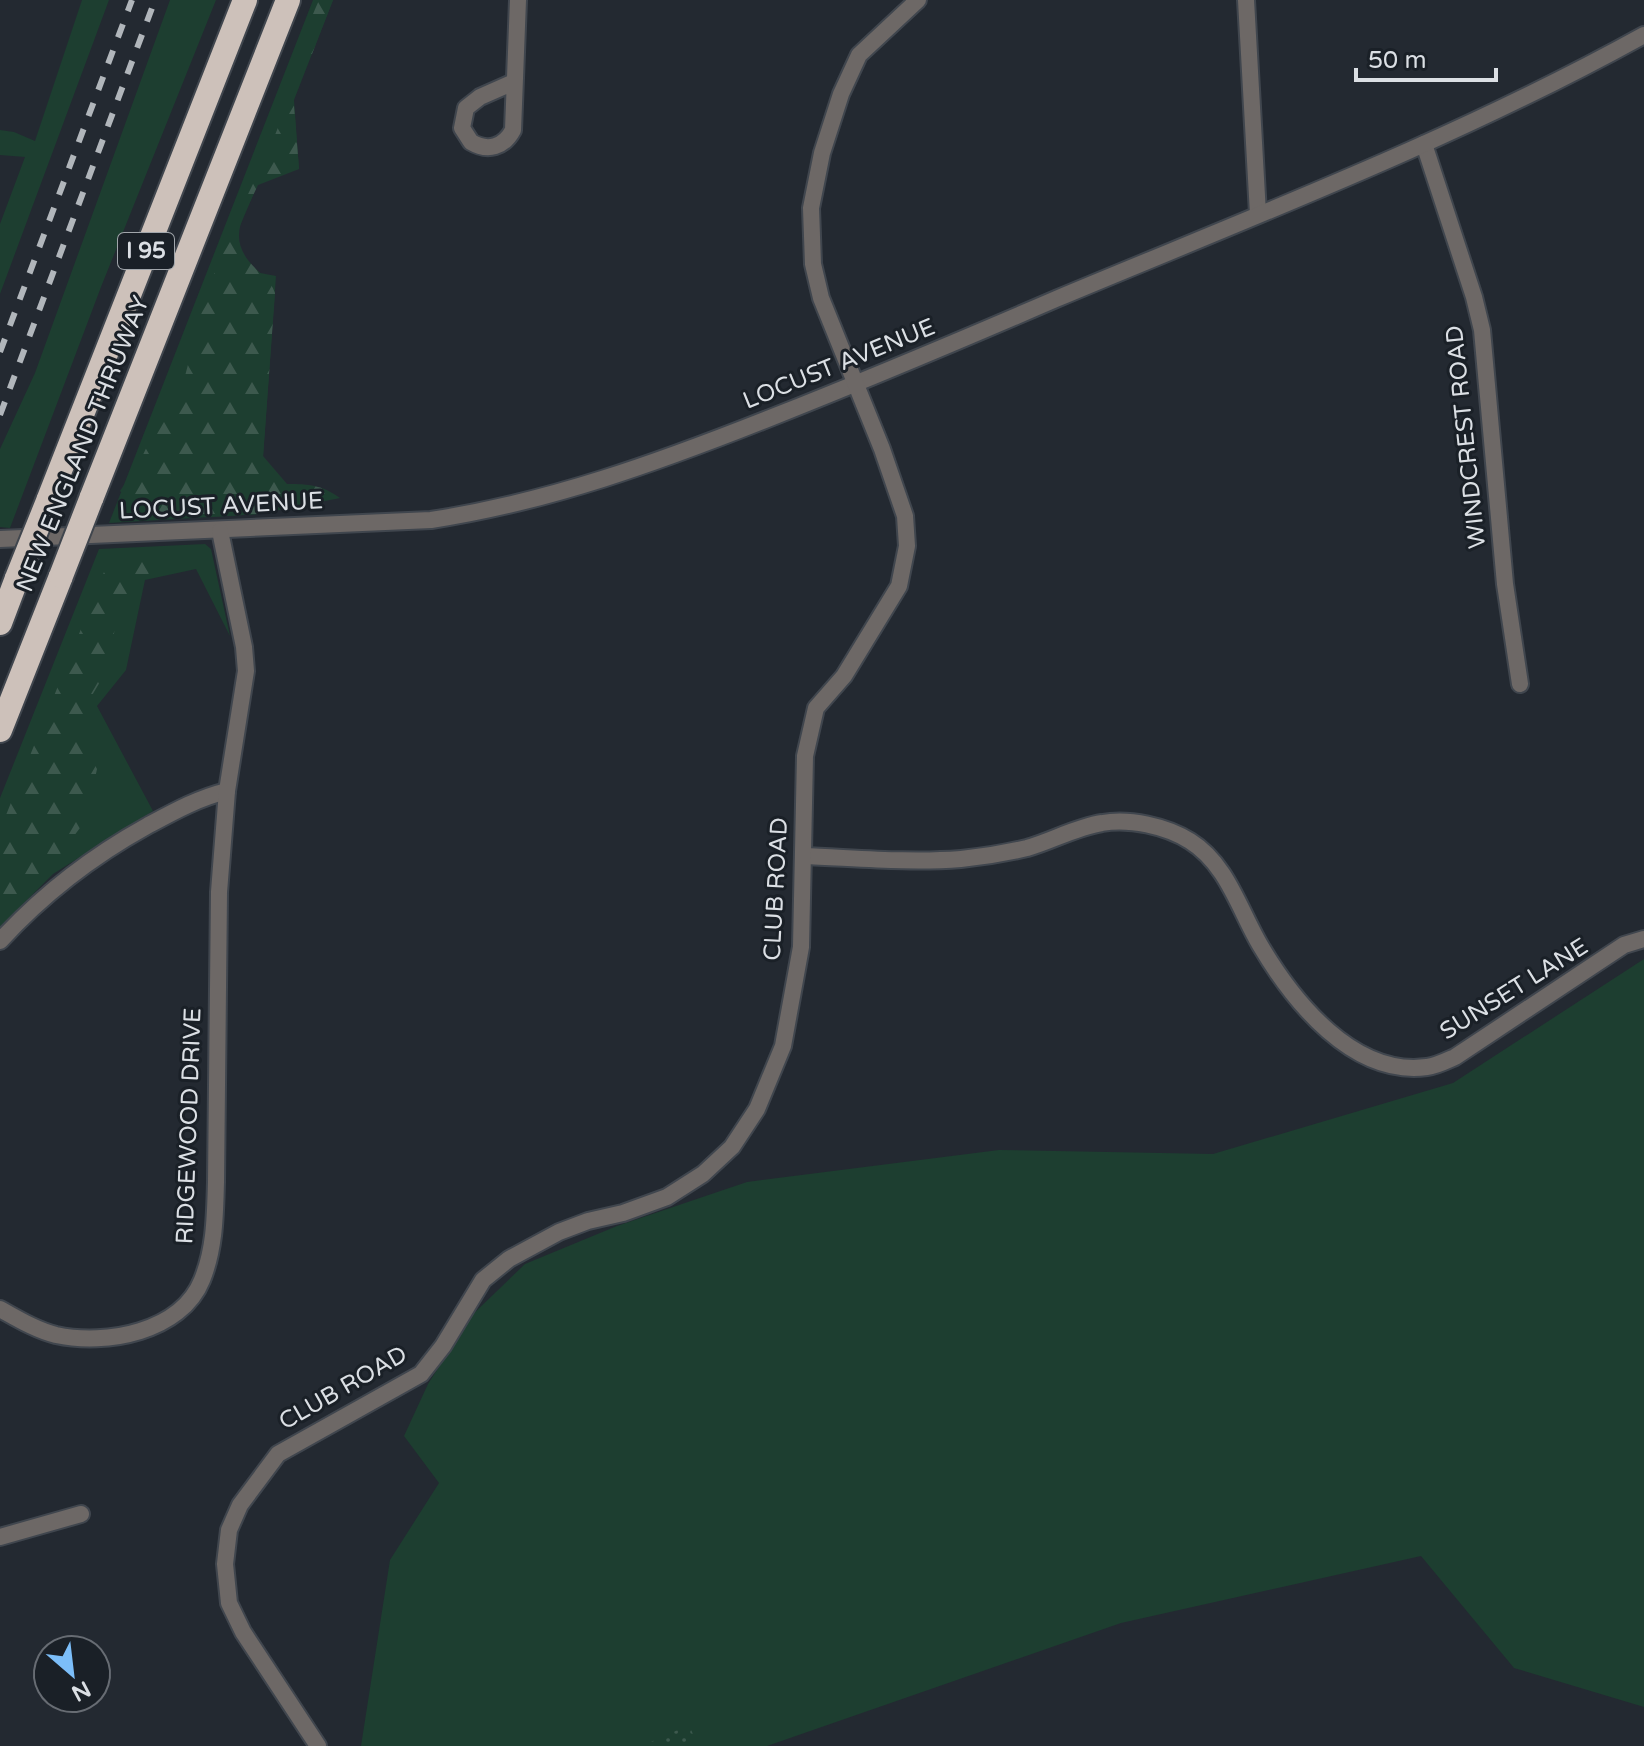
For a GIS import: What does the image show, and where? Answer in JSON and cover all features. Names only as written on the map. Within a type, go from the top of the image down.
[{"type":"highway","name":"NEW ENGLAND THRUWAY","points":[[0,623],[245,0]]},
{"type":"highway","name":"NEW ENGLAND THRUWAY","points":[[0,730],[288,0]]},
{"type":"street","points":[[514,82],[518,0]]},
{"type":"street","name":"CLUB ROAD","points":[[318,1746],[243,1632],[229,1603],[225,1564],[229,1530],[240,1505],[278,1454],[421,1374],[443,1346],[483,1280],[509,1259],[559,1232],[667,1197],[703,1174],[732,1147],[757,1109],[783,1046],[801,947],[805,756],[816,708],[844,676],[899,586],[907,546],[905,516],[882,449],[821,298],[813,264],[811,208],[822,153],[841,94],[859,55],[918,0]]},
{"type":"street","points":[[1246,0],[1258,214]]},
{"type":"street","name":"LOCUST AVENUE","points":[[0,539],[431,520],[491,511],[564,492],[660,461],[855,384],[1424,144],[1541,89],[1644,35]]},
{"type":"street","name":"WINDCREST ROAD","points":[[1424,144],[1482,330],[1505,584],[1520,684]]},
{"type":"street","name":"RIDGEWOOD DRIVE","points":[[0,1309],[37,1329],[72,1338],[109,1337],[133,1332],[170,1318],[184,1308],[201,1282],[209,1259],[215,1220],[218,938],[227,791],[246,671],[244,647],[220,531]]},
{"type":"street","points":[[0,941],[50,891],[106,848],[200,799],[227,791]]},
{"type":"street","name":"SUNSET LANE","points":[[803,856],[919,861],[964,859],[1025,848],[1102,823],[1132,823],[1168,830],[1210,855],[1259,945],[1287,987],[1317,1021],[1338,1041],[1382,1062],[1404,1068],[1429,1067],[1455,1057],[1624,945],[1644,939]]},
{"type":"street","points":[[0,1537],[81,1514]]},
{"type":"green space","points":[[82,0],[109,0],[0,294],[0,224],[25,157],[0,155],[0,130],[35,141]]},
{"type":"green space","points":[[170,0],[216,0],[101,287],[10,528],[0,527],[0,449],[35,373]]},
{"type":"green space","points":[[313,0],[333,0],[294,100],[299,169],[262,174],[223,266],[276,276],[259,514],[109,523]]},
{"type":"green space","points":[[319,0],[333,0],[312,54],[306,57],[298,49]]},
{"type":"green space","points":[[289,100],[294,106],[299,169],[258,185],[243,218],[239,238],[247,258],[275,293],[263,456],[287,484],[315,486],[340,498],[259,514],[210,517],[153,515],[136,506],[120,491],[139,463],[184,380],[206,295],[234,223]]},
{"type":"green space","points":[[205,544],[211,549],[230,636],[196,569],[145,580],[126,670],[97,706],[153,811],[53,874],[0,927],[0,798],[99,549]]},
{"type":"green space","points":[[199,552],[195,559],[161,565],[134,584],[117,610],[110,665],[91,697],[88,752],[97,769],[86,820],[58,857],[0,919],[0,830],[104,572],[119,558]]},
{"type":"green space","points":[[1644,959],[1644,1707],[1514,1668],[1421,1556],[1121,1623],[767,1746],[361,1746],[390,1560],[439,1483],[404,1436],[428,1384],[471,1316],[525,1264],[617,1226],[747,1182],[999,1150],[1213,1154],[1453,1083]]},
{"type":"green space","points":[[689,1725],[698,1746],[642,1746]]},
{"type":"railway","points":[[0,352],[132,0]]},
{"type":"railway","points":[[0,415],[155,0]]}]
